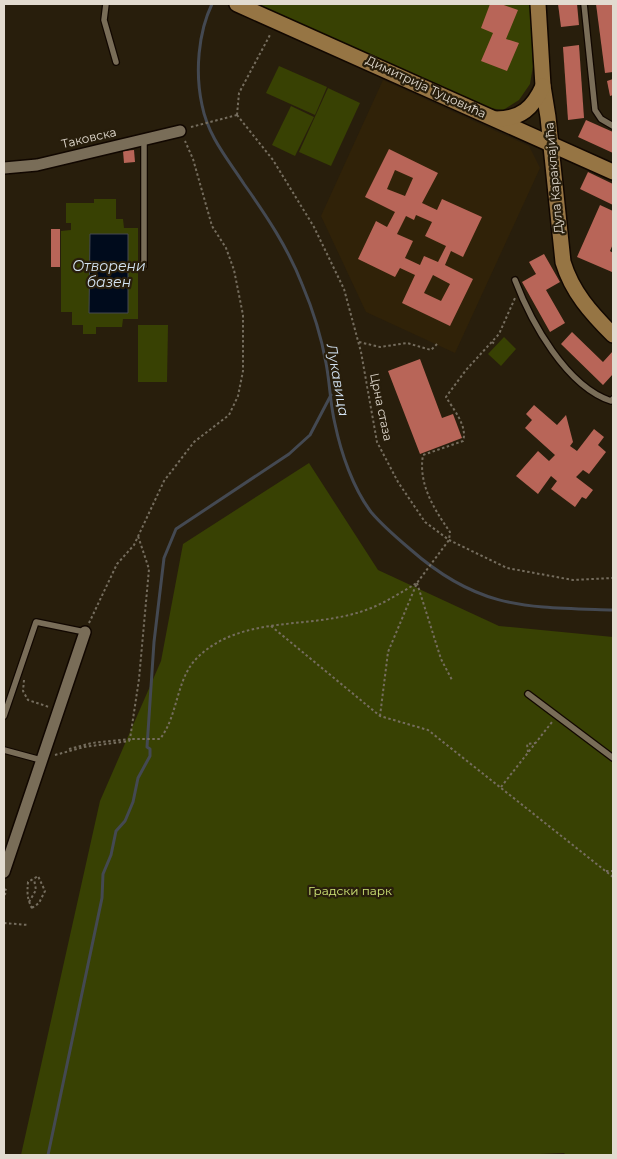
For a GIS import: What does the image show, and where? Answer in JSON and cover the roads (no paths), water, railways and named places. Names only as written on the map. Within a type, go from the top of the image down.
[{"type":"street","name":"Дула Караклајића","points":[[538,4],[543,86],[551,143],[561,249],[566,274],[584,303],[613,335]]},
{"type":"street","name":"Димитрија Туцовића","points":[[239,5],[613,172]]},
{"type":"street","points":[[496,119],[513,118],[528,111],[537,100],[543,86]]},
{"type":"street","name":"Таковска","points":[[4,168],[37,165],[180,131]]},
{"type":"street","points":[[4,872],[85,632]]},
{"type":"lane","points":[[106,4],[104,20],[116,62]]},
{"type":"lane","points":[[584,4],[595,110],[601,119],[613,126]]},
{"type":"lane","points":[[144,140],[146,189],[144,266]]},
{"type":"lane","points":[[515,280],[534,323],[553,353],[597,396],[612,402]]},
{"type":"lane","points":[[4,716],[36,622],[85,632]]},
{"type":"lane","points":[[528,694],[613,758]]},
{"type":"lane","points":[[4,750],[41,760]]},
{"type":"water","name":"Отворени базен","points":[[90,234],[128,234],[128,313],[89,313]]},
{"type":"waterway","name":"Лукавица","points":[[212,4],[207,15],[201,40],[198,67],[200,93],[205,116],[213,137],[268,220],[283,245],[302,284],[322,342],[333,416],[341,447],[348,470],[365,503],[380,522],[435,569],[459,584],[482,594],[505,601],[529,605],[554,608],[613,610]]},
{"type":"waterway","points":[[48,1155],[102,898],[103,874],[111,855],[116,831],[125,821],[133,802],[138,778],[150,756],[150,749],[147,747],[154,642],[164,558],[176,529],[289,454],[310,435],[331,395]]},
{"type":"park label","name":"Градски парк","points":[[350,891]]}]
